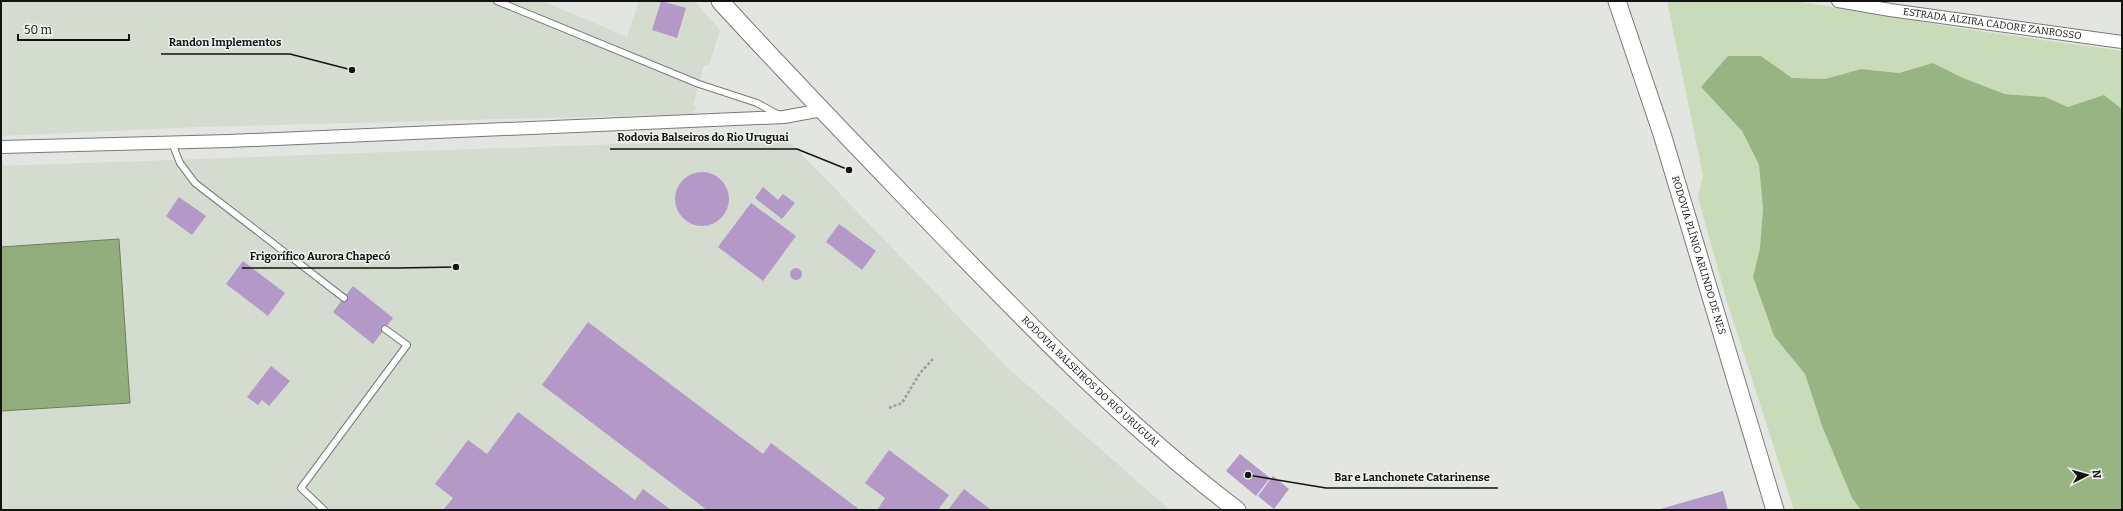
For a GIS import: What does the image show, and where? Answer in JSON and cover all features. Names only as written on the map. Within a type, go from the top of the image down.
[{"type":"main road","name":"RODOVIA BALSEIROS DO RIO URUGUAI","points":[[720,1],[822,110],[1044,340],[1121,412],[1206,487],[1237,510]]},
{"type":"main road","name":"RODOVIA PLÍNIO ARLINDO DE NES","points":[[1617,1],[1664,141],[1772,505]]},
{"type":"street","name":"ESTRADA ALZIRA CADORE ZANROSSO","points":[[1838,1],[1890,6],[2122,42]]},
{"type":"street","points":[[1,147],[172,142],[784,117],[822,110]]},
{"type":"lane","points":[[497,1],[699,84],[757,103],[784,117]]},
{"type":"lane","points":[[172,142],[180,163],[195,183],[344,298]]},
{"type":"lane","points":[[324,510],[301,488],[407,345],[385,328]]},
{"type":"path","points":[[890,408],[902,403],[920,373],[933,359]]},
{"type":"shaded area","points":[[1,1],[542,1],[627,37],[639,1],[694,1],[720,30],[709,65],[704,65],[693,105],[696,107],[694,114],[198,127],[1,136]]},
{"type":"shaded area","points":[[1667,1],[1795,1],[1958,28],[2122,51],[2122,109],[2104,95],[2068,107],[2045,97],[2005,94],[1963,78],[1933,63],[1899,73],[1861,69],[1825,79],[1792,78],[1761,56],[1701,87],[1742,131],[1759,165],[1763,209],[1760,248],[1753,277],[1774,336],[1805,374],[1822,426],[1852,498],[1861,510],[1794,510],[1726,298],[1698,197],[1703,175]]},
{"type":"shaded area","points":[[1728,56],[1761,56],[1792,78],[1825,79],[1861,69],[1899,73],[1933,63],[1963,78],[2005,94],[2045,97],[2068,107],[2104,95],[2122,109],[2122,510],[1861,510],[1852,498],[1822,426],[1805,374],[1774,336],[1753,277],[1760,248],[1763,209],[1759,165],[1742,131],[1701,87]]},
{"type":"shaded area","points":[[786,138],[1007,367],[1170,510],[1,510],[1,166]]},
{"type":"shaded area","points":[[119,239],[130,403],[1,411],[1,247]]},
{"type":"building","points":[[661,1],[686,8],[677,38],[652,30]]},
{"type":"building","points":[[697,172],[707,172],[717,176],[725,184],[729,194],[729,204],[725,214],[717,222],[707,226],[697,226],[687,222],[679,214],[675,204],[675,194],[679,184],[687,176]]},
{"type":"building","points":[[763,187],[778,200],[783,194],[795,203],[782,219],[755,198]]},
{"type":"building","points":[[179,197],[206,216],[192,235],[166,216]]},
{"type":"building","points":[[751,203],[796,236],[763,281],[718,247]]},
{"type":"building","points":[[839,224],[876,251],[862,270],[826,242]]},
{"type":"building","points":[[243,261],[285,293],[268,316],[226,284]]},
{"type":"building","points":[[794,268],[798,268],[802,274],[798,280],[794,280],[790,276],[790,272]]},
{"type":"building","points":[[353,286],[393,318],[373,344],[333,312]]},
{"type":"building","points":[[588,322],[763,454],[771,443],[860,510],[707,510],[542,385]]},
{"type":"building","points":[[271,366],[290,381],[269,406],[262,400],[258,405],[247,397]]},
{"type":"building","points":[[518,412],[635,500],[643,489],[671,510],[443,510],[453,498],[435,484],[468,440],[487,454]]},
{"type":"building","points":[[889,450],[949,495],[938,510],[877,510],[885,498],[865,483]]},
{"type":"building","points":[[1240,454],[1270,478],[1256,496],[1226,471]]},
{"type":"building","points":[[1273,476],[1289,489],[1274,509],[1258,496]]},
{"type":"building","points":[[964,489],[991,510],[948,510]]},
{"type":"building","points":[[1723,491],[1728,510],[1657,510]]},
{"type":"place","name":"Randon Implementos","points":[[352,70]]},
{"type":"place","name":"Rodovia Balseiros do Rio Uruguai","points":[[849,170]]},
{"type":"place","name":"Frigorífico Aurora Chapecó","points":[[456,267]]},
{"type":"place","name":"Bar e Lanchonete Catarinense","points":[[1248,475]]}]
